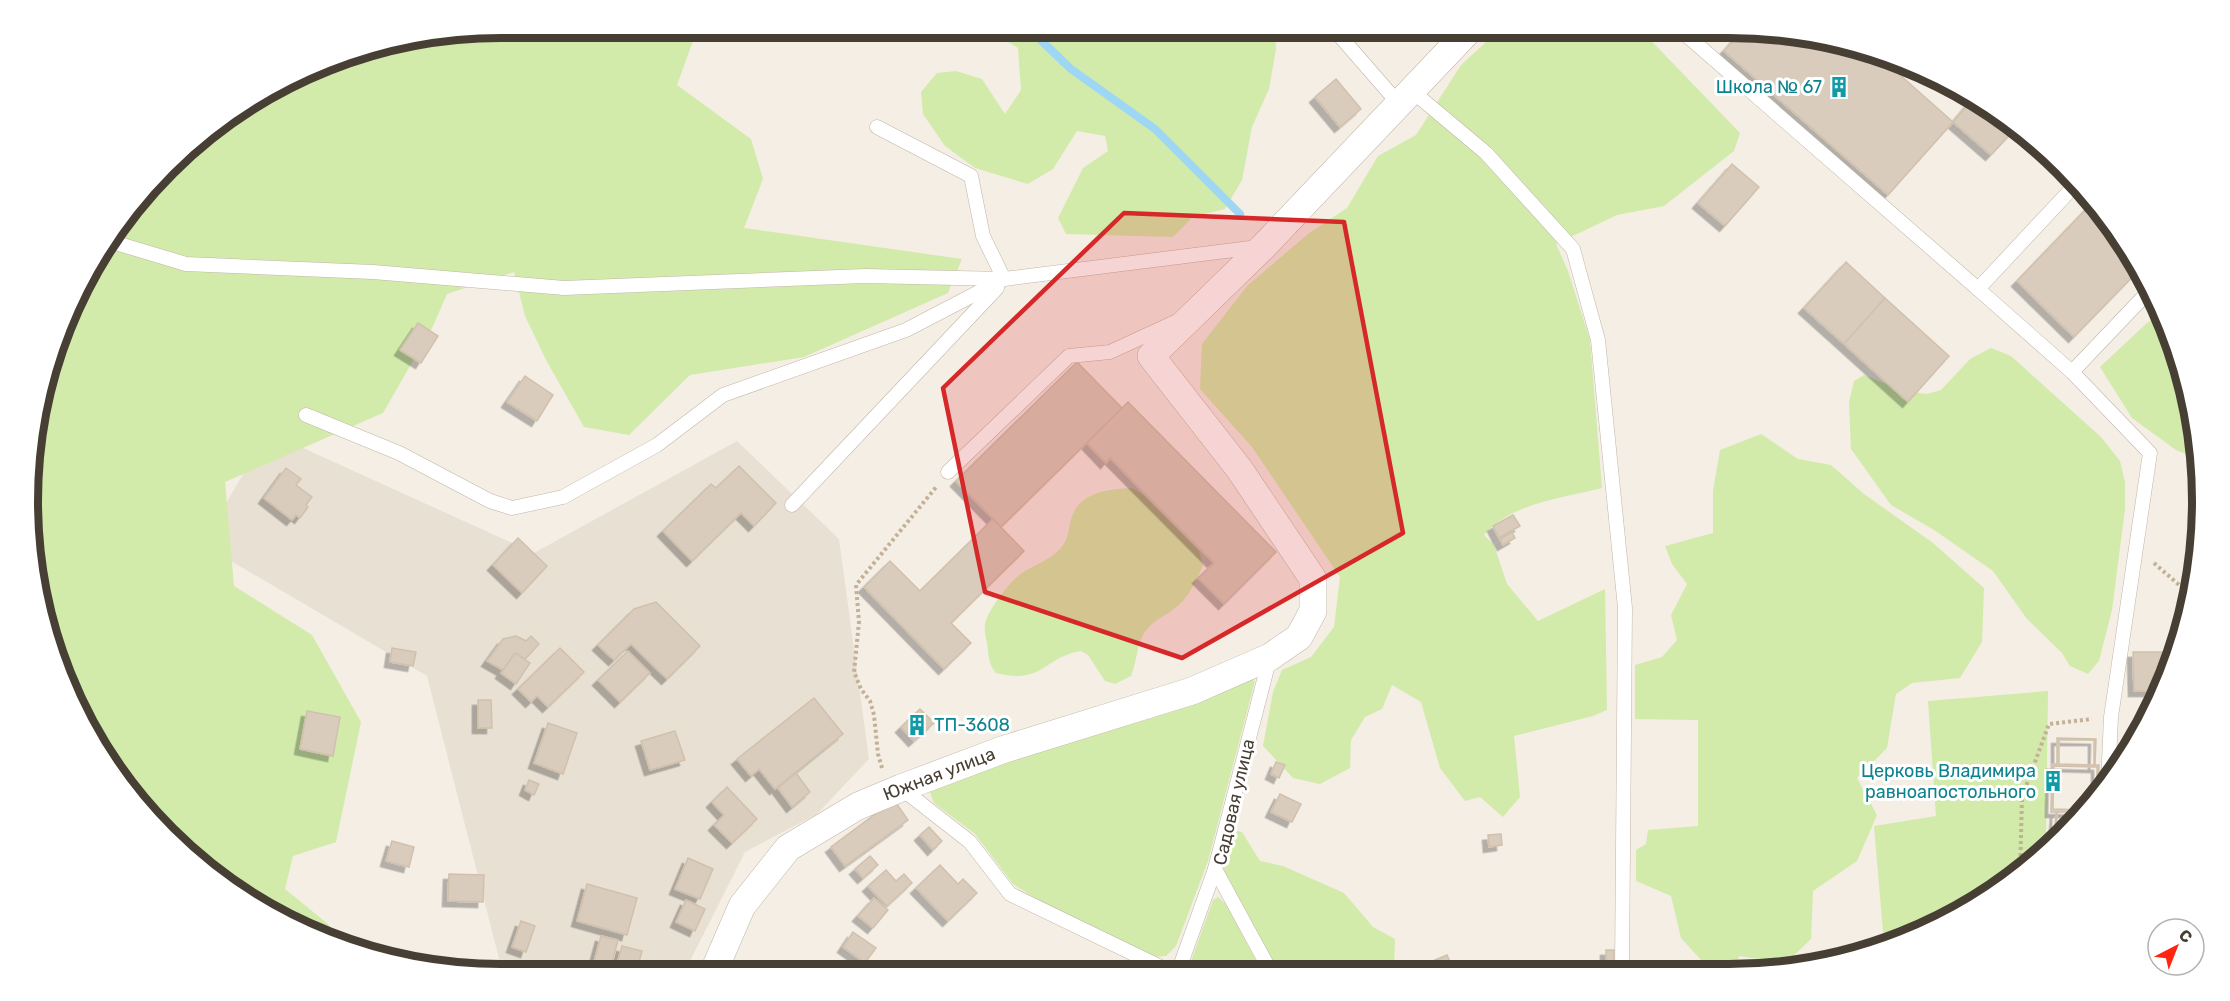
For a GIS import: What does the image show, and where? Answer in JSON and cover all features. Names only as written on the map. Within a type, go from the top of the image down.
[{"type":"street","points":[[1191,315],[1263,247],[1462,38]]},
{"type":"street","name":"Южная улица","points":[[717,964],[742,906],[789,848],[858,806],[1002,750],[1192,691],[1270,657],[1299,637],[1313,611],[1313,579],[1240,470],[1151,356],[1191,315]]},
{"type":"lane","points":[[1343,38],[1406,98],[1486,153],[1573,249],[1598,340],[1625,608],[1622,964]]},
{"type":"lane","points":[[1690,38],[2072,372],[2150,453],[2111,717],[2109,765]]},
{"type":"lane","points":[[877,127],[971,176],[983,236],[1004,279]]},
{"type":"lane","points":[[1978,289],[2072,189]]},
{"type":"lane","points":[[116,243],[186,264],[372,272],[564,288],[865,276],[1004,279],[1263,247]]},
{"type":"lane","points":[[306,416],[399,453],[490,501],[512,508],[563,496],[657,445],[723,395],[906,330],[1004,279]]},
{"type":"lane","points":[[792,505],[1004,279]]},
{"type":"lane","points":[[2072,372],[2145,296]]},
{"type":"lane","points":[[948,472],[1069,356],[1110,352],[1191,315]]},
{"type":"lane","name":"Садовая улица","points":[[1267,964],[1215,869],[1270,657]]},
{"type":"lane","points":[[901,788],[970,842],[1010,894],[1155,964]]},
{"type":"lane","points":[[1181,964],[1215,869]]},
{"type":"path","points":[[901,788],[884,773],[878,753],[874,715],[870,701],[861,689],[854,672],[858,622],[856,585],[948,472]]},
{"type":"path","points":[[2136,546],[2184,589]]},
{"type":"path","points":[[2020,861],[2022,797],[2049,724],[2111,717]]},
{"type":"highlighted area","points":[[1124,213],[1344,222],[1403,533],[1182,658],[985,592],[943,388]]},
{"type":"shaded area","points":[[268,432],[534,553],[737,441],[839,539],[869,759],[817,814],[745,852],[689,964],[500,964],[427,676],[202,544]]},
{"type":"green space","points":[[470,38],[694,38],[677,85],[751,139],[763,179],[744,228],[962,259],[948,293],[804,357],[690,375],[629,435],[584,427],[546,360],[525,316],[514,272],[447,294],[433,326],[383,413],[225,482],[234,586],[312,635],[361,722],[336,842],[293,856],[285,889],[328,924],[333,932],[296,916],[243,885],[195,849],[173,828],[152,806],[116,758],[85,705],[73,678],[53,620],[46,591],[38,531],[38,470],[46,410],[62,352],[73,323],[85,296],[116,243],[152,195],[195,152],[219,133],[296,85],[381,53],[440,41]]},
{"type":"green space","points":[[1002,38],[1276,38],[1276,49],[1269,89],[1252,127],[1242,180],[1225,209],[1193,217],[1173,237],[1066,234],[1058,218],[1083,168],[1108,151],[1105,136],[1077,131],[1053,169],[1028,184],[975,168],[945,146],[923,114],[921,92],[937,73],[956,71],[982,79],[1005,114],[1021,90],[1018,48]]},
{"type":"green space","points":[[1490,38],[1649,38],[1740,133],[1734,151],[1664,206],[1617,215],[1556,244],[1568,271],[1590,340],[1602,488],[1538,503],[1508,516],[1484,535],[1494,545],[1507,584],[1538,621],[1605,589],[1607,710],[1593,716],[1514,736],[1520,797],[1503,817],[1480,797],[1465,801],[1440,768],[1421,702],[1392,685],[1382,709],[1365,717],[1351,740],[1350,768],[1320,784],[1293,778],[1263,746],[1273,692],[1282,670],[1311,657],[1334,627],[1340,577],[1252,447],[1200,389],[1202,344],[1247,286],[1308,234],[1347,208],[1378,156],[1416,135],[1461,65]]},
{"type":"green space","points":[[2155,318],[2168,352],[2184,410],[2191,456],[2176,450],[2132,418],[2100,367],[2148,322]]},
{"type":"green space","points":[[1991,348],[2011,356],[2101,437],[2120,461],[2125,482],[2125,509],[2112,610],[2099,661],[2088,674],[2070,666],[2062,653],[2027,619],[1993,571],[1934,530],[1891,505],[1851,449],[1849,402],[1854,381],[1864,375],[1904,391],[1927,394],[1941,390],[1970,359]]},
{"type":"green space","points":[[1761,434],[1798,459],[1831,465],[1864,494],[1933,543],[1984,588],[1982,642],[1960,678],[1912,683],[1896,694],[1887,748],[1857,778],[1877,815],[1857,861],[1813,891],[1811,939],[1789,960],[1776,961],[1739,956],[1737,964],[1705,964],[1681,938],[1671,896],[1636,881],[1636,850],[1646,844],[1648,830],[1698,826],[1698,720],[1635,719],[1635,665],[1662,657],[1677,640],[1671,615],[1687,584],[1672,564],[1665,546],[1713,533],[1713,491],[1720,450]]},
{"type":"green space","points":[[1132,488],[1142,494],[1199,551],[1203,565],[1192,589],[1180,604],[1151,625],[1144,633],[1131,676],[1115,684],[1105,681],[1088,655],[1081,651],[1068,654],[1034,673],[1012,676],[996,673],[989,659],[985,627],[986,619],[1000,597],[1017,577],[1060,549],[1066,539],[1075,510],[1086,499],[1108,490]]},
{"type":"green space","points":[[1246,678],[1255,681],[1208,861],[1176,946],[1166,956],[1152,957],[1035,898],[1013,884],[975,834],[934,803],[929,790]]},
{"type":"green space","points":[[2048,691],[2046,836],[2048,836],[2011,868],[1961,901],[1934,916],[1885,936],[1874,826],[1936,816],[1928,701]]},
{"type":"green space","points":[[1232,830],[1242,832],[1260,861],[1283,866],[1344,893],[1373,927],[1395,939],[1394,964],[1273,964],[1223,869]]},
{"type":"green space","points":[[1218,897],[1226,904],[1258,964],[1190,964],[1213,900]]},
{"type":"building","name":"Школа № 67","points":[[1735,38],[1760,38],[1820,46],[1849,53],[1891,67],[1953,122],[1888,195],[1724,51]]},
{"type":"building","points":[[1336,79],[1361,109],[1340,127],[1315,97]]},
{"type":"building","points":[[1968,104],[2011,133],[1991,155],[1953,122]]},
{"type":"building","points":[[1732,164],[1759,187],[1725,226],[1698,203]]},
{"type":"building","points":[[2088,207],[2114,243],[2134,276],[2074,337],[2017,281]]},
{"type":"building","points":[[1846,262],[1885,298],[1844,344],[1804,308]]},
{"type":"building","points":[[1885,298],[1949,356],[1908,402],[1844,344]]},
{"type":"building","points":[[418,323],[438,336],[421,363],[400,350]]},
{"type":"building","points":[[1077,362],[1122,408],[1001,527],[956,481]]},
{"type":"building","points":[[525,376],[553,395],[537,421],[507,402]]},
{"type":"building","points":[[1128,402],[1276,552],[1224,604],[1198,578],[1214,563],[1110,458],[1106,463],[1087,443]]},
{"type":"building","points":[[739,466],[776,503],[754,526],[741,513],[692,561],[663,531],[711,484],[716,488]]},
{"type":"building","points":[[286,468],[301,479],[296,485],[312,497],[300,518],[296,515],[292,520],[264,498]]},
{"type":"building","points":[[1513,515],[1520,526],[1499,538],[1493,526]]},
{"type":"building","points":[[993,519],[1024,551],[951,623],[971,643],[944,669],[864,587],[890,561],[920,591]]},
{"type":"building","points":[[1512,532],[1515,538],[1503,545],[1500,539]]},
{"type":"building","points":[[518,538],[547,566],[522,593],[493,565]]},
{"type":"building","points":[[656,602],[700,646],[667,679],[631,644],[614,660],[598,645],[634,609]]},
{"type":"building","points":[[516,636],[526,641],[531,636],[539,644],[525,659],[515,653],[503,670],[487,661],[503,639]]},
{"type":"building","points":[[392,648],[416,652],[413,666],[390,662]]},
{"type":"building","points":[[560,648],[584,672],[548,707],[537,696],[531,702],[518,689]]},
{"type":"building","points":[[628,651],[650,673],[620,702],[598,680]]},
{"type":"building","points":[[2133,652],[2164,652],[2164,660],[2159,674],[2156,674],[2151,691],[2134,691]]},
{"type":"building","points":[[515,653],[530,663],[516,684],[501,673]]},
{"type":"building","points":[[814,698],[843,734],[775,789],[759,769],[751,776],[737,759]]},
{"type":"building","points":[[478,700],[491,700],[492,728],[478,728]]},
{"type":"building","name":"ТП-3608","points":[[920,709],[934,723],[914,741],[901,727]]},
{"type":"building","points":[[307,711],[340,717],[333,756],[300,749]]},
{"type":"building","points":[[548,723],[577,733],[563,774],[534,763]]},
{"type":"building","points":[[675,731],[685,760],[650,770],[641,741]]},
{"type":"building","name":"Церковь Владимира равноапостольного","points":[[2057,738],[2096,739],[2095,765],[2099,765],[2097,782],[2097,767],[2054,766],[2053,809],[2074,810],[2072,812],[2057,812],[2058,827],[2055,827],[2056,812],[2051,812],[2052,764],[2057,764]],"holes":[[[2059,740],[2094,740],[2094,765],[2059,764]]]},
{"type":"building","points":[[1276,762],[1285,765],[1279,778],[1271,774]]},
{"type":"building","points":[[796,773],[810,792],[792,807],[778,788]]},
{"type":"building","points":[[529,780],[539,784],[534,795],[525,790]]},
{"type":"building","points":[[727,787],[757,819],[732,843],[714,825],[724,815],[712,802]]},
{"type":"building","points":[[1280,794],[1301,804],[1292,822],[1271,812]]},
{"type":"building","points":[[894,800],[908,820],[845,866],[831,847]]},
{"type":"building","points":[[929,827],[942,841],[933,850],[920,835]]},
{"type":"building","points":[[1501,834],[1502,845],[1489,847],[1488,835]]},
{"type":"building","points":[[392,841],[414,847],[409,867],[386,861]]},
{"type":"building","points":[[870,856],[878,865],[863,878],[855,869]]},
{"type":"building","points":[[688,858],[713,869],[700,899],[675,889]]},
{"type":"building","points":[[940,865],[958,884],[963,879],[977,893],[948,921],[916,888]]},
{"type":"building","points":[[886,870],[896,881],[904,874],[912,883],[887,906],[868,886]]},
{"type":"building","points":[[449,874],[484,875],[483,902],[448,901]]},
{"type":"building","points":[[587,884],[637,898],[627,935],[577,921]]},
{"type":"building","points":[[874,898],[888,910],[873,928],[858,916]]},
{"type":"building","points":[[686,900],[705,909],[695,931],[676,922]]},
{"type":"building","points":[[521,921],[535,926],[526,952],[512,947]]},
{"type":"building","points":[[853,932],[876,948],[865,963],[843,947]]},
{"type":"building","points":[[601,936],[618,940],[612,964],[594,962]]},
{"type":"building","points":[[622,946],[642,951],[638,964],[617,964]]},
{"type":"building","points":[[1606,950],[1614,950],[1614,962],[1606,962]]},
{"type":"building","points":[[1447,955],[1451,964],[1428,964]]},
{"type":"waterway","points":[[1039,38],[1071,69],[1155,129],[1240,214]]},
{"type":"place","name":"Школа № 67","points":[[1839,87]]},
{"type":"place","name":"ТП-3608","points":[[917,725]]},
{"type":"place","name":"Церковь Владимира равноапостольного","points":[[2053,781]]}]
